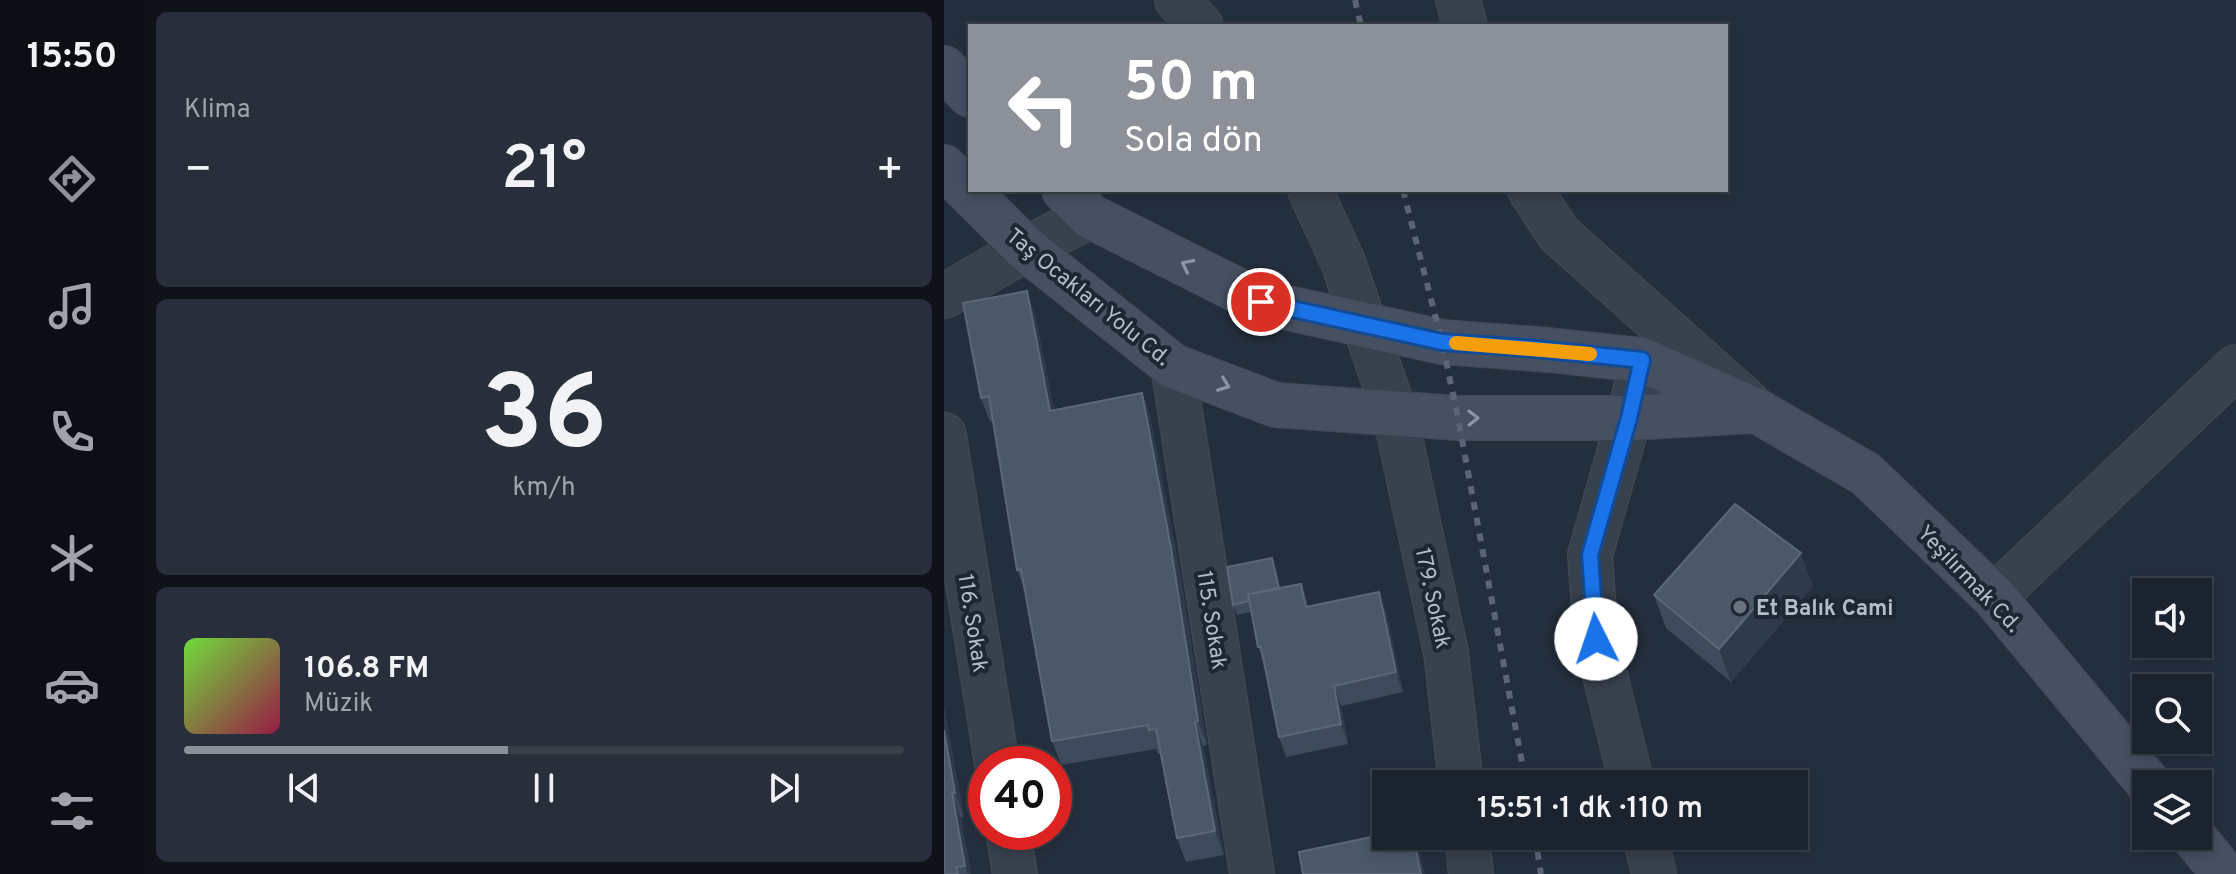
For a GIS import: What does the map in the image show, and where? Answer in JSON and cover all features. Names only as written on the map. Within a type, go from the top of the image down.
[{"type":"main road","points":[[944,68],[968,93]]},
{"type":"main road","name":"Taş Ocakları Yolu Cd.","points":[[944,167],[968,191]]},
{"type":"main road","name":"Taş Ocakları Yolu Cd.","points":[[969,192],[1026,249],[1173,366],[1276,405],[1458,418],[1629,418],[1757,411]]},
{"type":"main road","name":"Yeşilırmak Cd.","points":[[1077,203],[1261,302],[1442,342],[1642,360],[1757,411],[1866,474],[1994,597],[2137,770]]},
{"type":"main road","points":[[2204,850],[2224,874]]},
{"type":"street","points":[[1177,0],[1199,24]]},
{"type":"street","points":[[1458,0],[1464,24]]},
{"type":"street","name":"179. Sokak","points":[[1311,192],[1343,262],[1395,414],[1446,653],[1459,770]]},
{"type":"street","points":[[1531,192],[1559,234],[1757,411]]},
{"type":"street","points":[[944,296],[1026,249],[1077,203]]},
{"type":"street","points":[[1629,770],[1596,639],[1590,555],[1642,360]]},
{"type":"street","name":"115. Sokak","points":[[1173,366],[1252,874]]},
{"type":"street","points":[[1994,597],[2236,367]]},
{"type":"street","name":"116. Sokak","points":[[944,435],[994,746]]},
{"type":"street","points":[[1011,850],[1015,874]]},
{"type":"street","points":[[1468,850],[1471,874]]},
{"type":"street","points":[[1648,850],[1654,874]]},
{"type":"building","points":[[1027,291],[1050,411],[1142,393],[1171,548],[1198,721],[1195,722],[1215,831],[1177,838],[1156,729],[1149,730],[1148,725],[1052,741],[1021,569],[1017,570],[989,396],[981,398],[963,303]]},
{"type":"building","points":[[1735,504],[1801,553],[1719,649],[1654,595]]},
{"type":"building","points":[[1272,558],[1279,589],[1248,594],[1249,601],[1233,605],[1227,567]]},
{"type":"building","points":[[1301,584],[1306,607],[1379,592],[1396,672],[1334,686],[1341,724],[1279,737],[1248,594]]},
{"type":"building","points":[[944,730],[965,866],[956,867],[958,874],[944,874]]},
{"type":"building","points":[[1372,837],[1372,850],[1416,850],[1421,874],[1303,874],[1299,852]]},
{"type":"railway","points":[[1355,0],[1361,24]]},
{"type":"railway","points":[[1404,192],[1458,418],[1523,770]]},
{"type":"railway","points":[[1537,850],[1541,874]]},
{"type":"slow traffic","points":[[1456,343],[1590,354]]},
{"type":"place","name":"Et Balık Cami","points":[[1740,607]]},
{"type":"route","points":[[1261,302],[1442,342],[1642,360],[1590,555],[1596,639]]}]
